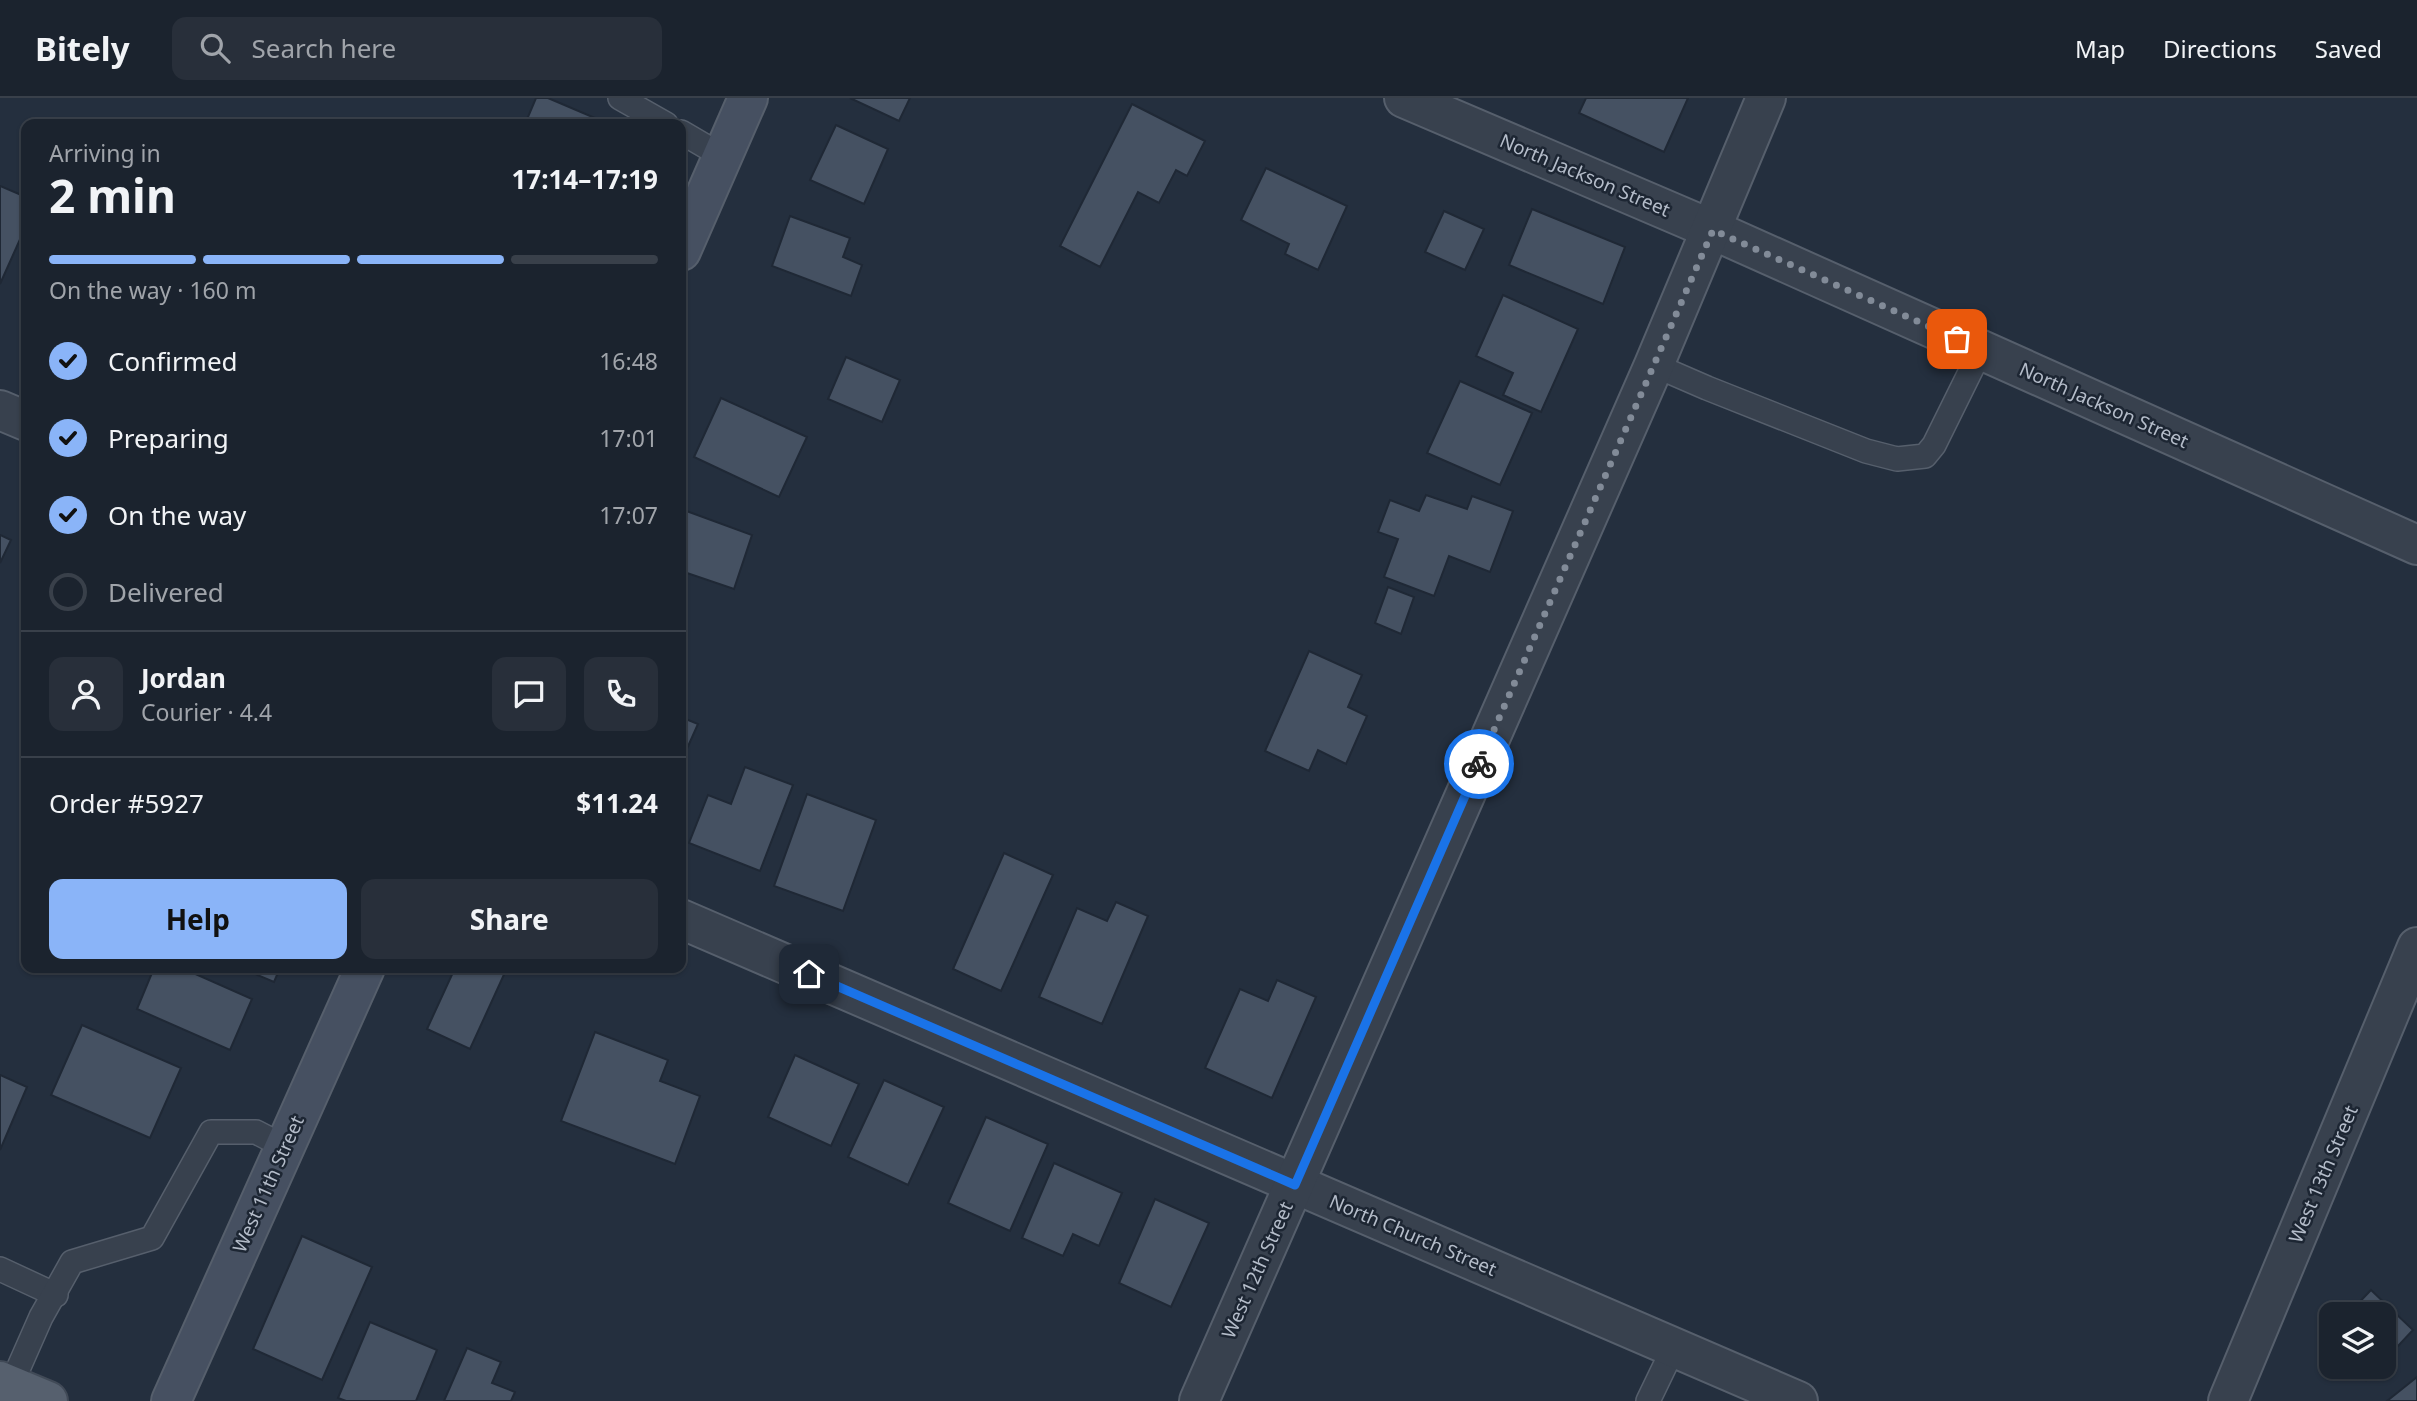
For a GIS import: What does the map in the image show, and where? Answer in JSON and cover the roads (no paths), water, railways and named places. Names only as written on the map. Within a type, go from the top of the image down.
[{"type":"main road","points":[[5,1383],[48,1401]]},
{"type":"street","points":[[686,239],[748,98]]},
{"type":"street","name":"North Jackson Street","points":[[1404,98],[1713,230],[2417,545]]},
{"type":"street","name":"West 12th Street","points":[[1199,1401],[1713,230],[1766,98]]},
{"type":"street","points":[[0,410],[21,419]]},
{"type":"street","name":"North Church Street","points":[[686,921],[1798,1401]]},
{"type":"street","name":"West 13th Street","points":[[2242,1393],[2417,947]]},
{"type":"street","name":"West 11th Street","points":[[171,1401],[363,973]]},
{"type":"lane","points":[[620,98],[657,119]]},
{"type":"lane","points":[[686,135],[722,156]]},
{"type":"lane","points":[[1654,365],[1866,451],[1897,459],[1925,456],[1934,445],[1981,350]]},
{"type":"lane","points":[[5,1383],[72,1262],[152,1238],[211,1132],[256,1132],[285,1147]]},
{"type":"lane","points":[[0,1269],[56,1295]]},
{"type":"lane","points":[[1648,1401],[1674,1347]]}]
